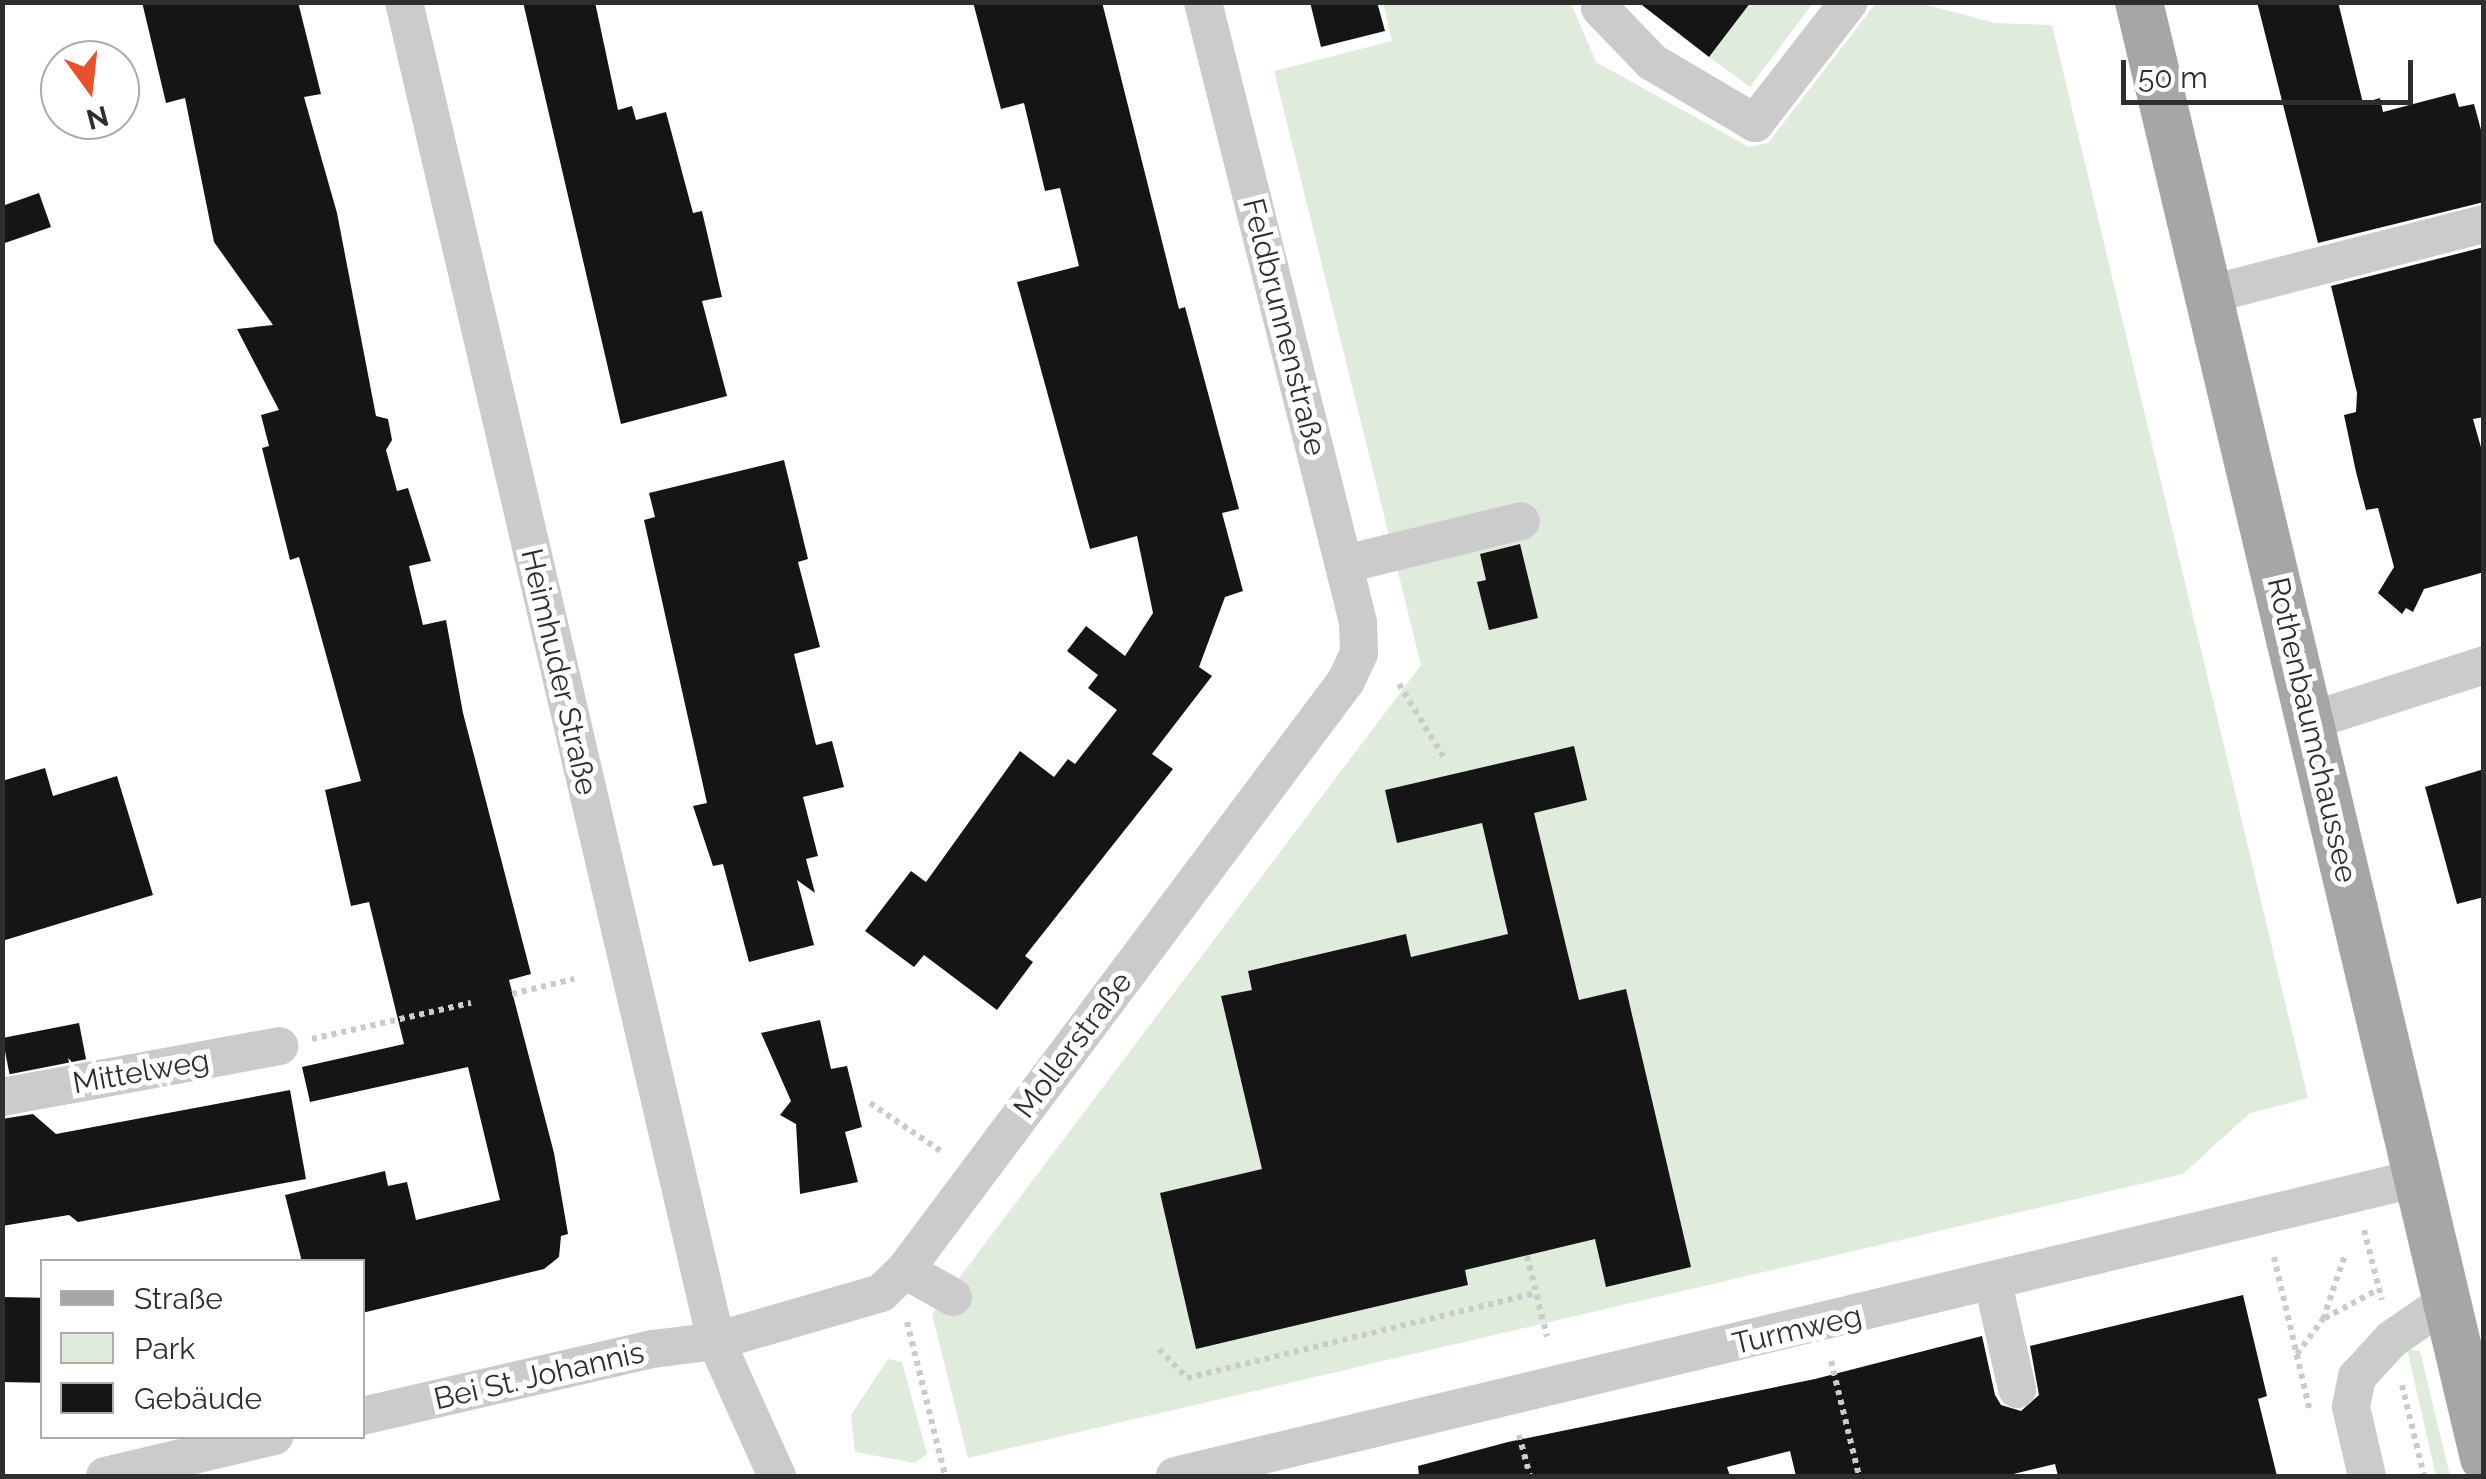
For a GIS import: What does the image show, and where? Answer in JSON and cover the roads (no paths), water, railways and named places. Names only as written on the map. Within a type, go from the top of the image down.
[{"type":"main road","name":"Rothenbaumchaussee","points":[[2139,2],[2484,1458]]},
{"type":"street","name":"Heimhuder Straße","points":[[404,2],[716,1341]]},
{"type":"street","name":"Feldbrunnenstraße","points":[[1203,2],[1345,564],[1359,653]]},
{"type":"street","points":[[1600,8],[1652,62],[1755,123],[1849,2]]},
{"type":"street","points":[[2207,294],[2484,224]]},
{"type":"street","points":[[1345,564],[1521,521]]},
{"type":"street","name":"Mollerstraße","points":[[716,1341],[864,1302],[905,1270],[1346,680],[1359,653]]},
{"type":"street","points":[[2310,721],[2484,665]]},
{"type":"street","name":"Mittelweg","points":[[2,1097],[279,1046]]},
{"type":"street","name":"Turmweg","points":[[1175,1476],[1993,1284],[2418,1178]]},
{"type":"street","points":[[905,1270],[953,1297]]},
{"type":"street","points":[[1993,1284],[2017,1389]]},
{"type":"street","points":[[2367,1476],[2350,1392],[2392,1339],[2447,1301]]},
{"type":"street","name":"Bei St. Johannis","points":[[365,1415],[716,1341]]},
{"type":"street","points":[[716,1341],[777,1476]]},
{"type":"street","points":[[105,1476],[261,1439]]}]
